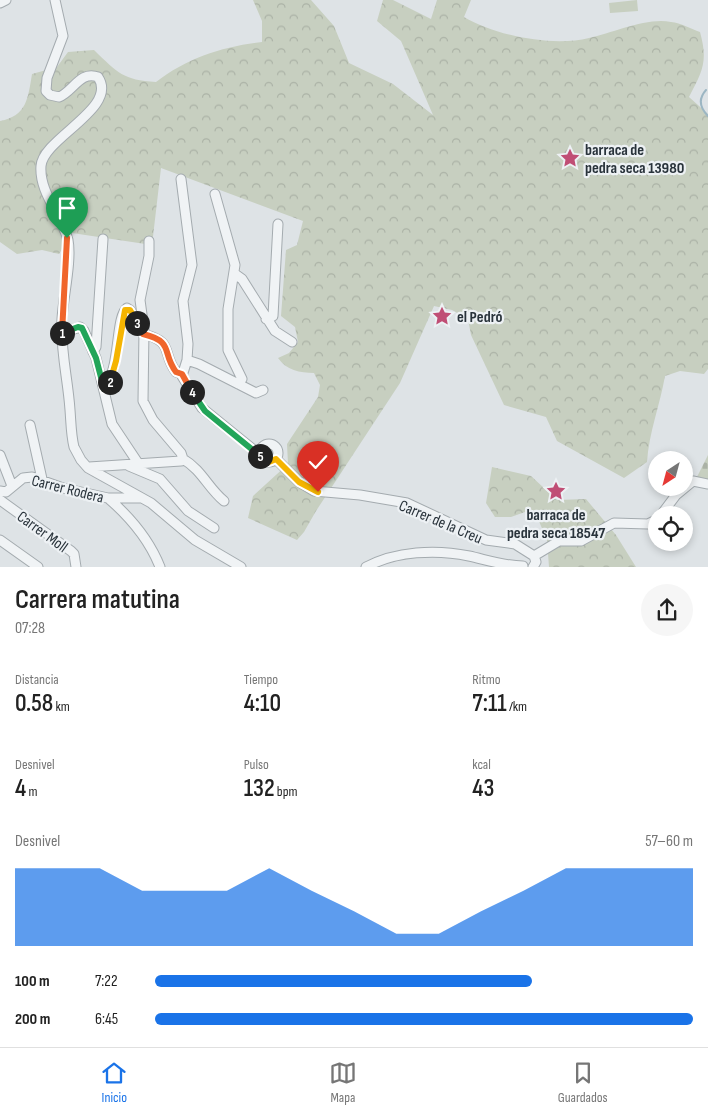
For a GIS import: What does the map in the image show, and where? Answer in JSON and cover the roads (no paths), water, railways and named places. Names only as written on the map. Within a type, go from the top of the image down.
[{"type":"street","points":[[0,3],[6,0]]},
{"type":"street","points":[[55,0],[63,36],[47,78],[46,91],[50,95],[59,98],[66,94],[81,79],[92,75],[100,78],[102,86],[98,98],[84,118],[51,145],[42,157],[41,166],[43,184],[64,230],[68,245],[62,333],[72,439],[77,455],[88,468],[104,470],[127,464],[181,461],[183,459]]},
{"type":"street","points":[[181,179],[192,258],[191,272],[183,301],[187,360],[182,374]]},
{"type":"street","points":[[215,194],[234,258],[235,274],[228,309],[228,346],[232,360],[242,379],[238,384]]},
{"type":"street","points":[[266,319],[273,316],[278,224]]},
{"type":"street","points":[[93,352],[96,347],[97,337],[103,239]]},
{"type":"street","points":[[149,241],[149,256],[140,300],[143,334],[142,390],[145,407],[183,459],[200,471],[212,491],[224,501]]},
{"type":"street","points":[[235,274],[242,279],[277,334],[292,342]]},
{"type":"street","points":[[104,389],[109,383],[116,361],[125,310],[130,310],[143,334],[163,342],[168,348],[173,368],[176,372],[182,374],[202,408],[260,455],[263,460],[269,462],[276,459]]},
{"type":"street","points":[[62,333],[78,327],[82,328],[93,352],[112,424],[138,463]]},
{"type":"street","points":[[187,360],[256,393],[263,390]]},
{"type":"street","points":[[30,425],[42,479]]},
{"type":"street","name":"Carrer de la Creu","points":[[260,455],[262,447],[270,444],[277,449],[276,459],[299,482],[314,491],[360,495],[407,503],[486,540],[515,544],[531,554]]},
{"type":"street","points":[[0,455],[12,486]]},
{"type":"street","points":[[127,464],[160,479],[188,511],[214,528]]},
{"type":"street","points":[[104,470],[167,516],[195,540],[241,567]]},
{"type":"street","name":"Carrer Rodera","points":[[0,491],[6,492],[25,477],[42,479],[63,488],[108,498],[142,498]]},
{"type":"street","points":[[668,506],[676,495],[693,482],[708,484]]},
{"type":"street","points":[[108,498],[126,514],[137,528],[160,567]]},
{"type":"street","name":"Carrer Moll","points":[[0,500],[72,551],[76,567]]},
{"type":"street","points":[[366,567],[394,555],[424,553],[466,555],[508,565],[524,566],[521,559],[558,541],[581,541],[614,523],[648,524]]},
{"type":"street","points":[[0,540],[38,567]]},
{"type":"street","points":[[531,554],[536,562],[533,567]]},
{"type":"waterway","points":[[706,90],[703,93],[701,103],[703,110],[708,116]]},
{"type":"place","name":"barraca de pedra seca 13980","points":[[570,158]]},
{"type":"place","name":"el Pedró","points":[[442,316]]},
{"type":"place","name":"barraca de pedra seca 18547","points":[[556,491]]}]
